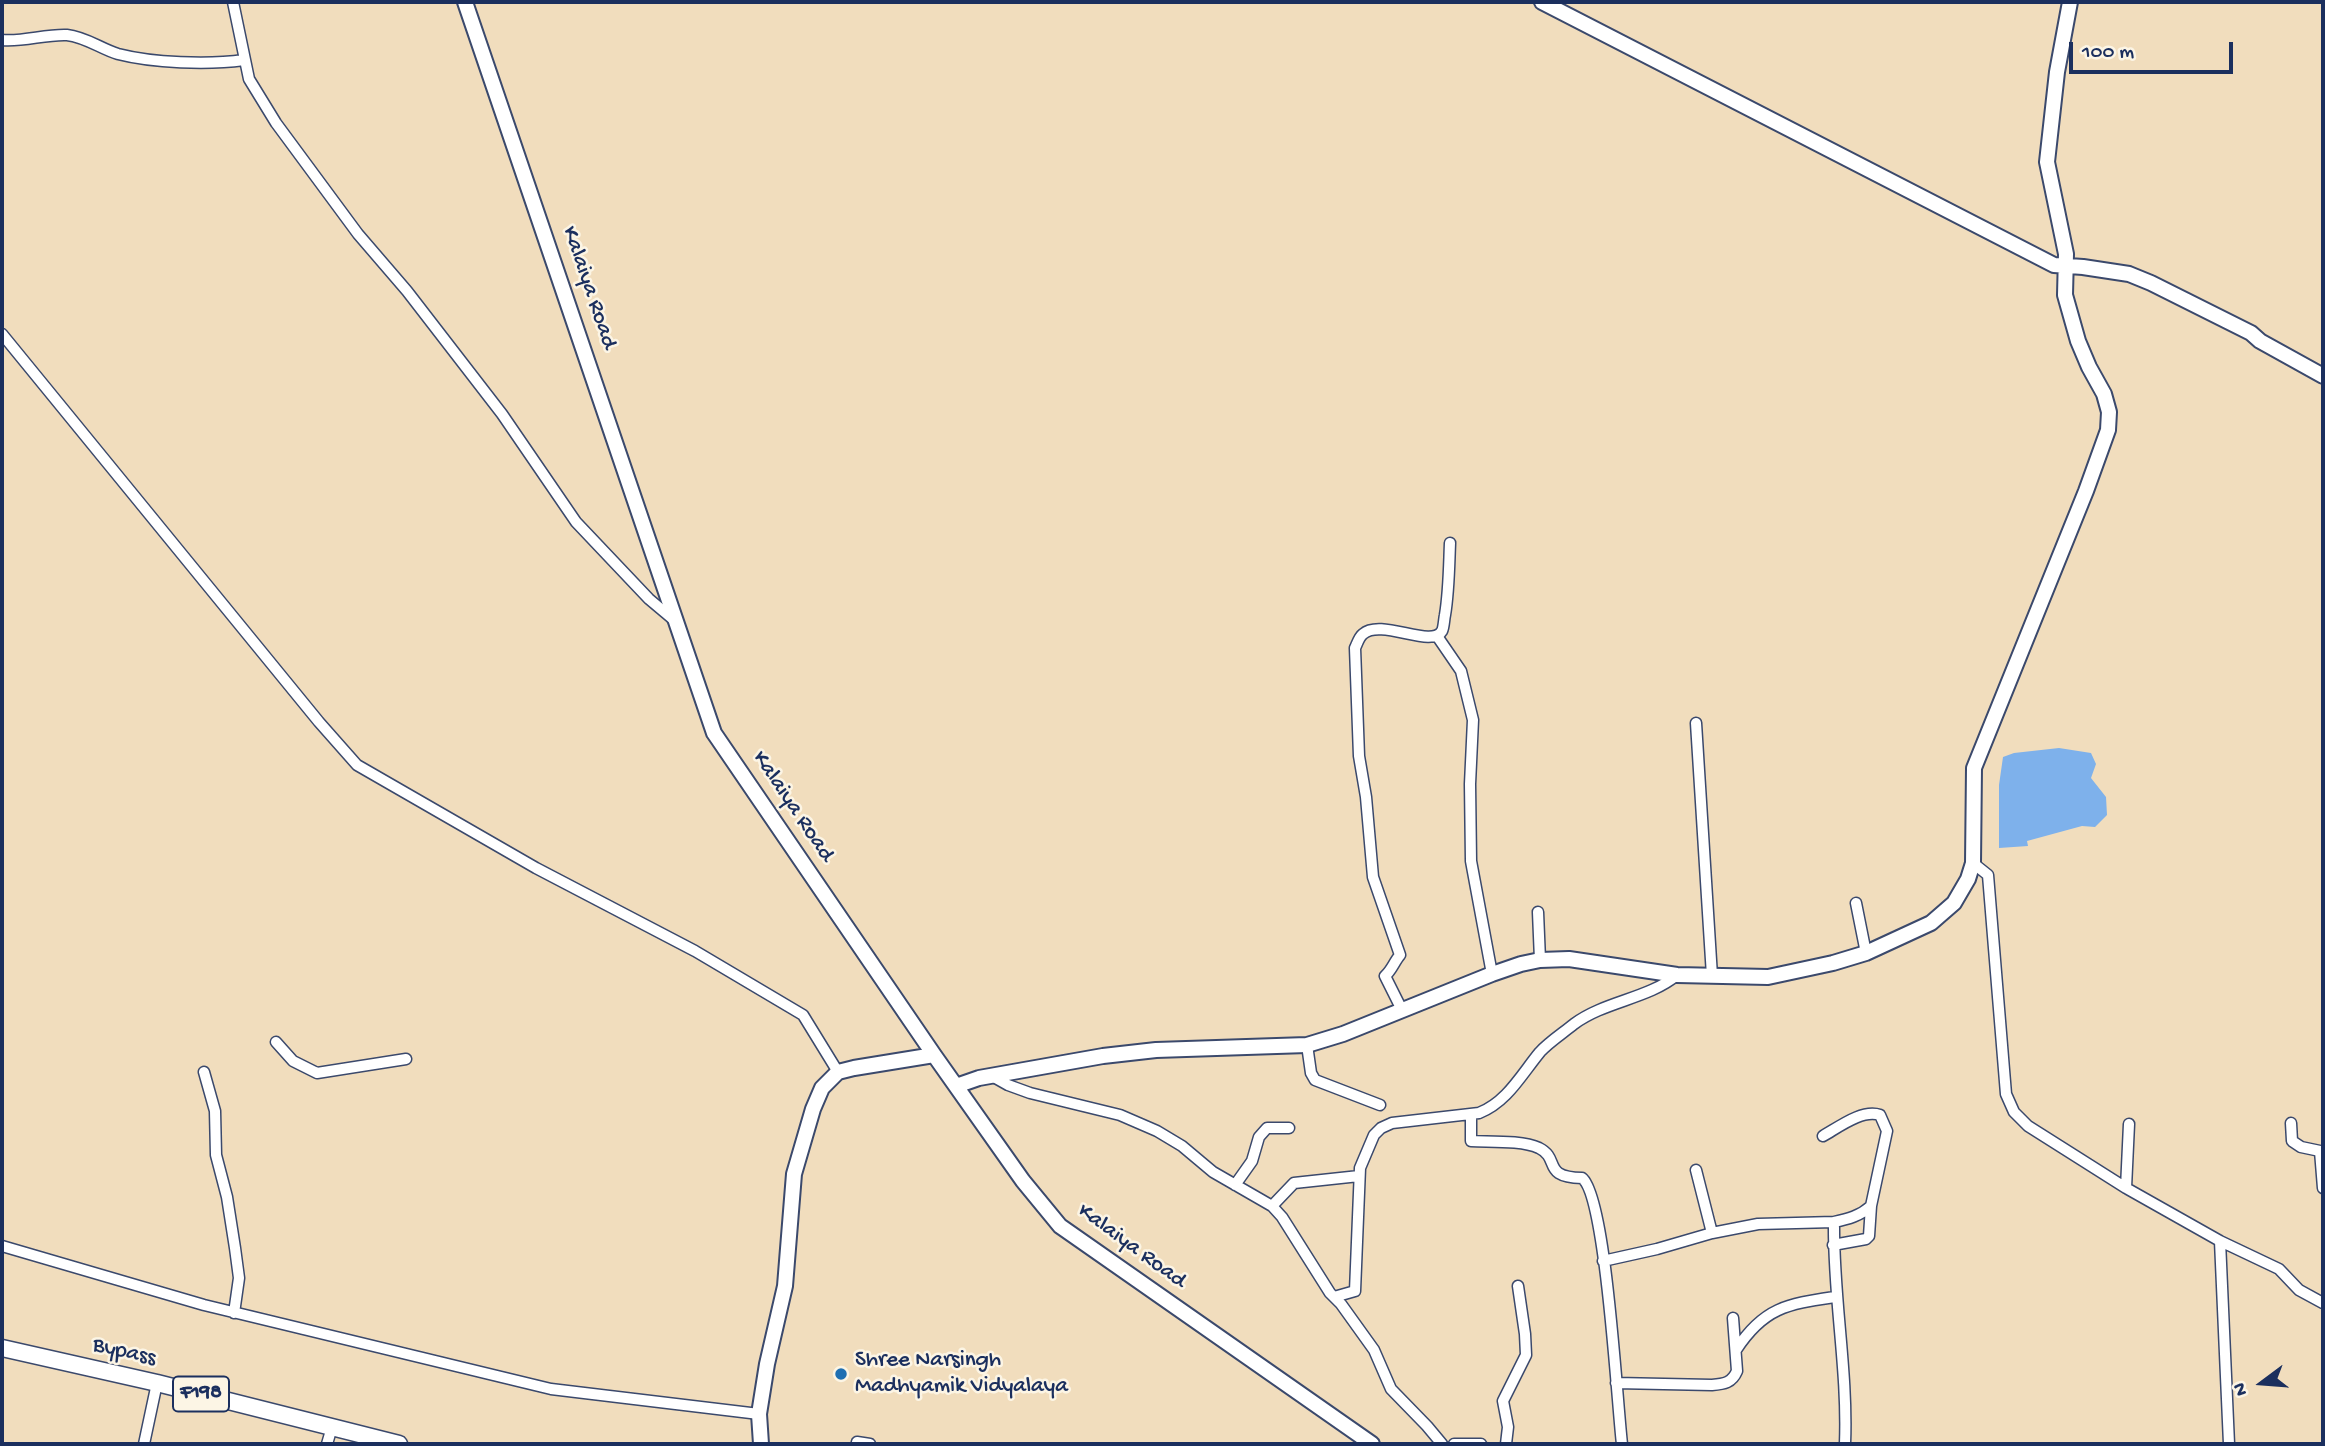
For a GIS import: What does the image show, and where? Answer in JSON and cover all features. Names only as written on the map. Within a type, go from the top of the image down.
[{"type":"main road","name":"Bypass","points":[[2,1348],[157,1383],[399,1444]]},
{"type":"street","points":[[233,2],[248,79],[276,123],[358,234],[407,291],[502,414],[576,522],[649,599],[676,622]]},
{"type":"street","name":"Kalaiya Road","points":[[465,2],[714,733],[956,1087],[1023,1181],[1060,1226],[1372,1444]]},
{"type":"street","points":[[1542,2],[2054,265],[2129,274],[2151,282],[2252,333],[2260,341],[2323,376]]},
{"type":"street","points":[[956,1087],[979,1077],[1103,1056],[1156,1050],[1307,1045],[1343,1034],[1492,974],[1540,960],[1569,959],[1677,975],[1768,977],[1866,953],[1931,923],[1954,903],[1968,879],[1973,863],[1975,768],[2108,430],[2109,412],[2104,394],[2078,341],[2065,295],[2066,254],[2047,162],[2057,72],[2070,2]]},
{"type":"street","points":[[2,40],[66,35],[83,39],[117,54],[147,59],[218,64],[244,60]]},
{"type":"street","points":[[2,334],[357,765],[536,868],[695,951],[803,1015],[838,1072]]},
{"type":"street","points":[[1402,1010],[1385,976],[1400,955],[1373,877],[1366,797],[1359,756],[1355,648],[1361,635],[1370,630],[1383,628],[1429,637],[1437,636],[1442,631],[1449,591],[1450,543]]},
{"type":"street","points":[[1437,636],[1461,671],[1473,720],[1471,861],[1492,974]]},
{"type":"street","points":[[1696,723],[1712,976]]},
{"type":"street","points":[[1973,863],[1988,875],[2006,1094],[2014,1112],[2028,1126],[2126,1188],[2220,1241],[2279,1269],[2299,1290],[2323,1303]]},
{"type":"street","points":[[1856,903],[1866,953]]},
{"type":"street","points":[[1538,912],[1540,960]]},
{"type":"street","points":[[1334,1297],[1355,1291],[1359,1176],[1374,1135],[1381,1128],[1392,1123],[1471,1114],[1490,1109],[1501,1100],[1542,1050],[1576,1023],[1609,1005],[1666,984],[1677,975]]},
{"type":"street","points":[[276,1042],[293,1061],[317,1073],[406,1059]]},
{"type":"street","points":[[1307,1045],[1311,1073],[1315,1080],[1380,1105]]},
{"type":"street","points":[[761,1444],[759,1414],[767,1364],[785,1286],[794,1174],[822,1088],[838,1072],[934,1055]]},
{"type":"street","points":[[204,1072],[215,1111],[216,1155],[226,1197],[239,1278],[234,1312]]},
{"type":"street","points":[[992,1075],[1008,1085],[1030,1093],[1120,1115],[1157,1131],[1182,1146],[1213,1172],[1272,1206],[1374,1350],[1391,1389],[1442,1444]]},
{"type":"street","points":[[1471,1114],[1471,1141],[1532,1145],[1544,1150],[1557,1173],[1587,1181],[1597,1211],[1615,1350],[1622,1444]]},
{"type":"street","points":[[1823,1136],[1869,1114],[1880,1115],[1887,1131],[1871,1206],[1869,1236],[1866,1239],[1833,1245]]},
{"type":"street","points":[[2291,1123],[2292,1141],[2301,1147],[2320,1151],[2323,1188]]},
{"type":"street","points":[[2126,1188],[2129,1124]]},
{"type":"street","points":[[1235,1185],[1252,1161],[1259,1137],[1267,1128],[1289,1128]]},
{"type":"street","points":[[1696,1170],[1712,1233]]},
{"type":"street","points":[[1272,1206],[1294,1183],[1359,1176]]},
{"type":"street","points":[[1603,1261],[1758,1224],[1834,1222],[1854,1217],[1871,1206]]},
{"type":"street","points":[[1834,1222],[1835,1297],[1845,1391],[1844,1444]]},
{"type":"street","points":[[2220,1241],[2229,1444]]},
{"type":"street","points":[[2,1246],[234,1312],[551,1390],[759,1414]]},
{"type":"street","points":[[1506,1444],[1508,1427],[1503,1401],[1526,1356],[1518,1286]]},
{"type":"street","points":[[1736,1350],[1748,1332],[1764,1317],[1799,1303],[1835,1297]]},
{"type":"street","points":[[1616,1383],[1726,1383],[1734,1378],[1737,1371],[1733,1318]]},
{"type":"street","points":[[144,1444],[157,1383]]},
{"type":"street","points":[[327,1444],[332,1427]]},
{"type":"street","points":[[857,1442],[870,1444]]},
{"type":"street","points":[[1454,1444],[1481,1444]]},
{"type":"water","points":[[2059,748],[2091,753],[2096,764],[2091,778],[2106,797],[2107,815],[2095,827],[2082,826],[2027,841],[2028,846],[1999,848],[1999,785],[2003,757],[2014,753]]},
{"type":"place","name":"Shree Narsingh Madhyamik Vidyalaya","points":[[841,1374]]}]
